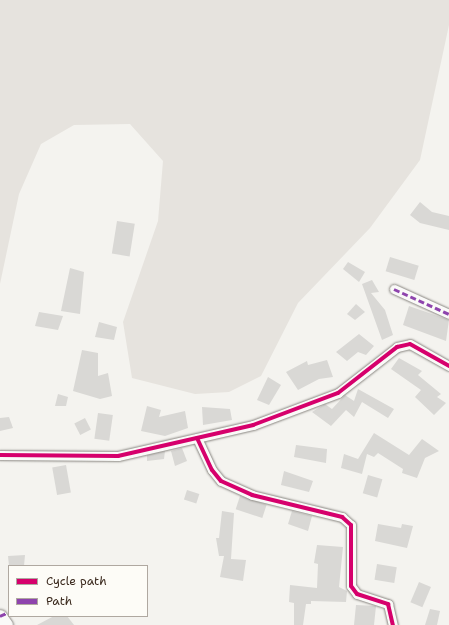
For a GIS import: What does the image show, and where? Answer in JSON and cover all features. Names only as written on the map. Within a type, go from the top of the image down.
[{"type":"street","points":[[394,289],[449,314]]},
{"type":"street","points":[[0,455],[118,456],[253,425],[338,393],[397,347],[410,344],[449,366]]},
{"type":"street","points":[[197,438],[212,470],[221,481],[252,495],[342,517],[351,525],[351,586],[357,594],[388,604],[393,625]]},
{"type":"street","points":[[0,616],[6,625]]},
{"type":"shaded area","points":[[0,0],[449,0],[449,25],[420,160],[370,228],[298,303],[261,376],[229,392],[195,394],[132,378],[123,322],[158,221],[163,161],[130,124],[74,125],[41,144],[19,194],[0,284]]},
{"type":"building","points":[[420,202],[432,212],[449,216],[449,230],[420,223],[410,215]]},
{"type":"building","points":[[117,221],[135,224],[130,256],[112,254]]},
{"type":"building","points":[[390,257],[419,266],[414,280],[386,271]]},
{"type":"building","points":[[348,262],[365,272],[359,282],[343,269]]},
{"type":"building","points":[[70,268],[84,272],[80,314],[61,311]]},
{"type":"building","points":[[372,280],[379,292],[371,293],[385,310],[393,335],[382,340],[362,284]]},
{"type":"building","points":[[356,304],[365,312],[355,320],[347,314]]},
{"type":"building","points":[[409,306],[449,320],[446,341],[403,325]]},
{"type":"building","points":[[39,312],[63,316],[58,330],[35,326]]},
{"type":"building","points":[[99,322],[117,327],[114,340],[95,337]]},
{"type":"building","points":[[359,334],[374,346],[366,355],[358,352],[347,361],[336,352]]},
{"type":"building","points":[[82,350],[98,353],[98,376],[108,373],[112,396],[100,399],[73,391]]},
{"type":"building","points":[[399,358],[422,371],[418,375],[441,394],[437,397],[446,403],[434,415],[415,397],[421,390],[391,369]]},
{"type":"building","points":[[327,360],[333,377],[319,379],[298,390],[286,372],[307,361],[308,365]]},
{"type":"building","points":[[268,377],[281,385],[269,405],[257,400]]},
{"type":"building","points":[[358,389],[394,409],[388,418],[362,402],[354,417],[346,410],[331,426],[312,412],[325,404],[332,409],[345,395],[354,401]]},
{"type":"building","points":[[58,394],[68,397],[66,406],[55,406]]},
{"type":"building","points":[[147,406],[161,410],[159,417],[185,411],[188,428],[165,436],[141,431]]},
{"type":"building","points":[[202,407],[230,409],[232,420],[203,425]]},
{"type":"building","points":[[98,413],[113,415],[109,441],[94,439]]},
{"type":"building","points":[[9,417],[13,428],[0,431],[0,418]]},
{"type":"building","points":[[85,418],[91,430],[80,435],[74,423]]},
{"type":"building","points":[[374,433],[409,455],[422,439],[439,451],[425,458],[417,478],[402,473],[403,469],[378,453],[374,457],[367,454],[362,474],[341,468],[344,454],[358,459]]},
{"type":"building","points":[[296,445],[327,449],[326,463],[294,457]]},
{"type":"building","points":[[182,448],[187,461],[175,466],[171,451]]},
{"type":"building","points":[[165,451],[164,459],[147,461],[147,455]]},
{"type":"building","points":[[66,465],[71,493],[57,495],[52,467]]},
{"type":"building","points":[[284,471],[313,481],[309,492],[281,485]]},
{"type":"building","points":[[368,475],[382,479],[377,497],[363,493]]},
{"type":"building","points":[[187,490],[199,494],[196,504],[184,500]]},
{"type":"building","points":[[240,496],[267,505],[262,518],[236,509]]},
{"type":"building","points":[[222,511],[234,513],[231,559],[246,560],[243,581],[220,577],[224,556],[219,556],[216,538],[219,538]]},
{"type":"building","points":[[292,511],[312,516],[308,531],[288,524]]},
{"type":"building","points":[[378,524],[401,528],[402,524],[413,526],[407,548],[375,541]]},
{"type":"building","points":[[317,545],[343,547],[339,587],[347,591],[346,602],[311,601],[311,604],[306,604],[303,625],[294,625],[294,603],[289,602],[290,585],[317,588],[318,564],[314,563]]},
{"type":"building","points":[[25,555],[24,565],[9,565],[8,556]]},
{"type":"building","points":[[377,564],[397,567],[394,583],[374,580]]},
{"type":"building","points":[[419,582],[431,587],[422,607],[410,602]]},
{"type":"building","points":[[356,605],[376,606],[374,625],[354,625]]},
{"type":"building","points":[[430,609],[440,611],[437,625],[425,625]]},
{"type":"building","points":[[52,617],[68,617],[74,625],[37,625]]},
{"type":"marked path","points":[[394,289],[449,314]]},
{"type":"marked path","points":[[0,616],[8,612]]},
{"type":"cycle path","points":[[0,455],[118,456],[253,425],[338,393],[397,347],[410,344],[449,366]]},
{"type":"cycle path","points":[[197,438],[212,470],[221,481],[252,495],[342,517],[351,525],[351,586],[357,594],[388,604],[393,625]]}]
